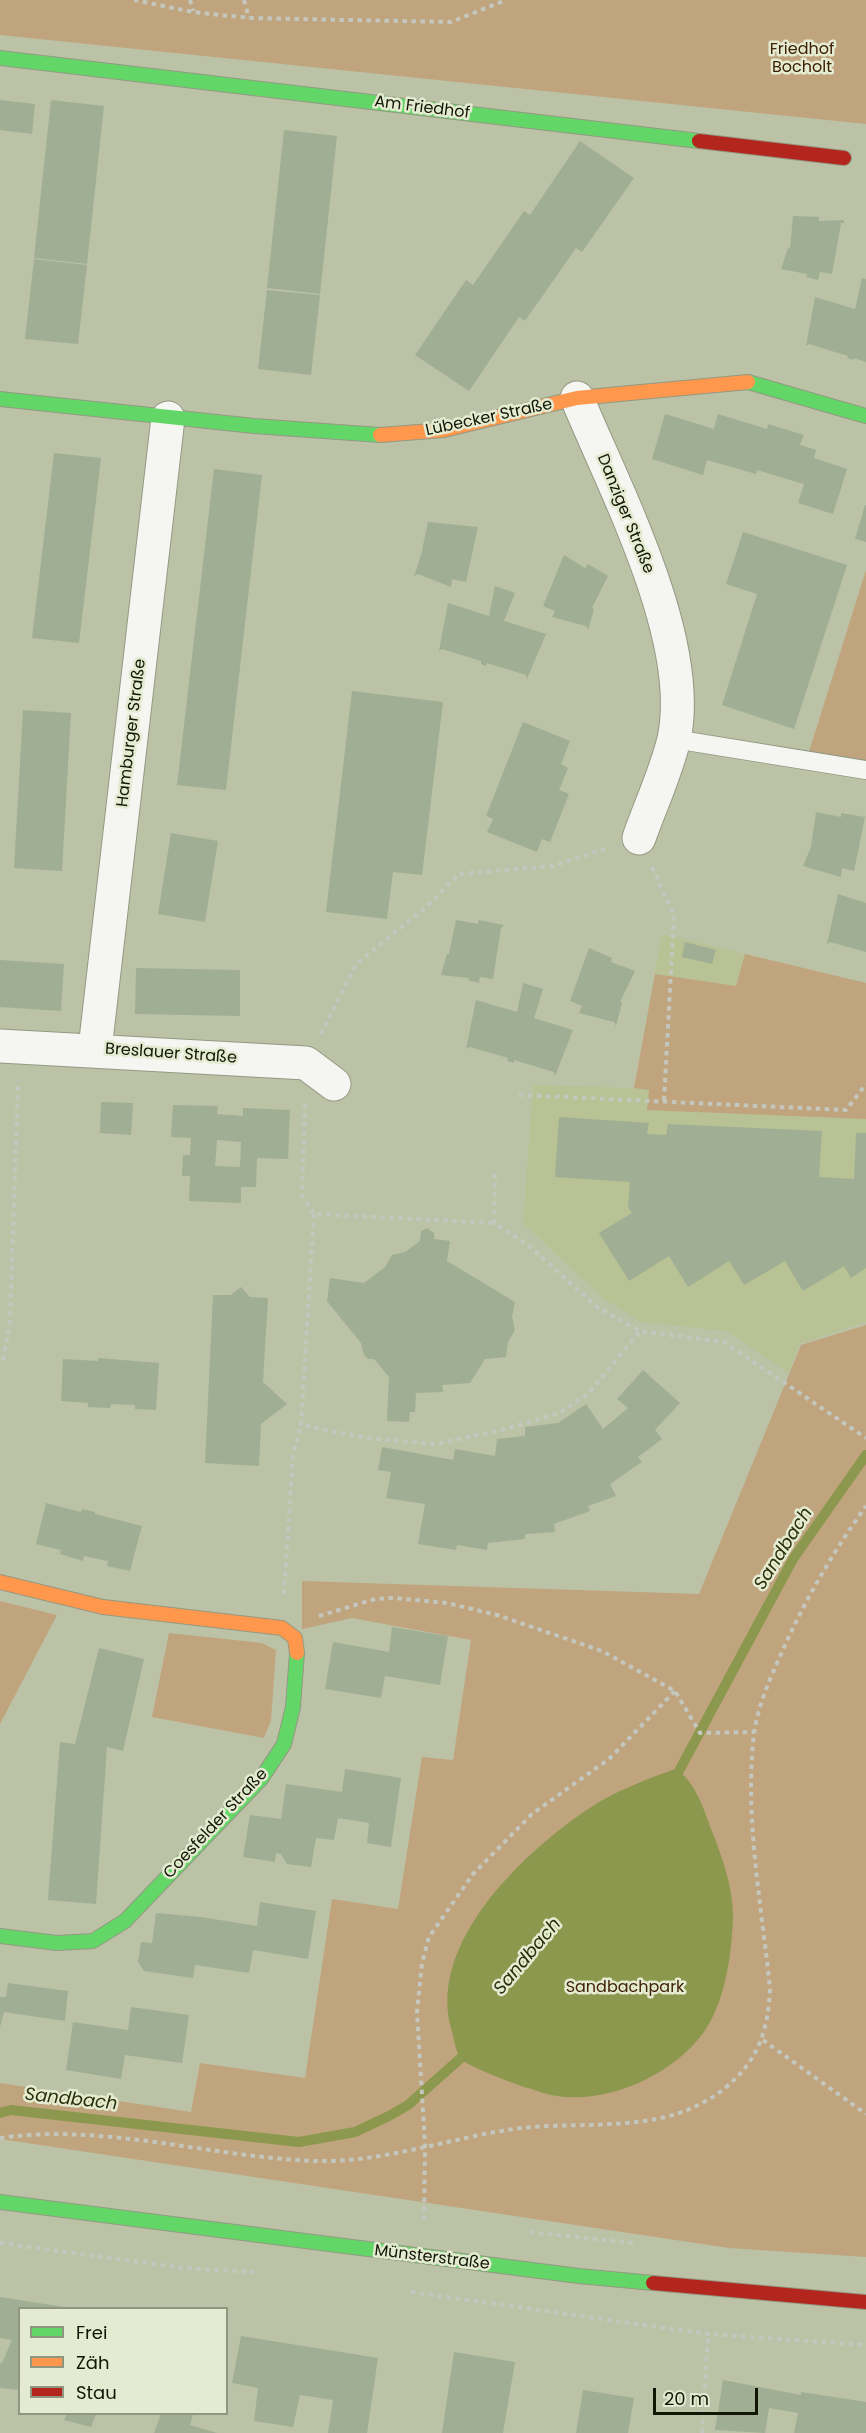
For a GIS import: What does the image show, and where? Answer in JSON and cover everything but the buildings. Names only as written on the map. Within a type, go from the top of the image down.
[{"type":"street","name":"Am Friedhof","points":[[0,58],[844,158]]},
{"type":"street","name":"Lübecker Straße","points":[[0,399],[168,418],[353,434],[400,435],[444,430],[577,398],[750,382],[866,416]]},
{"type":"street","name":"Danziger Straße","points":[[577,398],[643,551],[668,634],[677,694],[674,739],[639,838]]},
{"type":"street","name":"Hamburger Straße","points":[[95,1049],[168,418]]},
{"type":"street","name":"Breslauer Straße","points":[[10,1047],[95,1049],[306,1063]]},
{"type":"street","points":[[306,1063],[334,1084]]},
{"type":"street","points":[[0,1582],[103,1607],[282,1628]]},
{"type":"street","name":"Coesfelder Straße","points":[[0,1936],[57,1943],[93,1941],[125,1921],[261,1779],[284,1744],[293,1707],[298,1658],[294,1638],[282,1628]]},
{"type":"street","name":"Münsterstraße","points":[[0,2202],[567,2275],[866,2302]]},
{"type":"lane","points":[[674,739],[866,770]]},
{"type":"path","points":[[134,0],[193,12],[249,18],[451,22],[506,0]]},
{"type":"path","points":[[190,0],[193,12]]},
{"type":"path","points":[[244,0],[249,18]]},
{"type":"path","points":[[664,1101],[674,915],[639,838],[553,866],[459,874],[425,908],[356,964],[306,1063],[302,1195],[314,1214],[301,1425],[293,1454],[282,1628],[375,1599],[394,1598],[447,1604],[497,1615],[602,1651],[675,1691],[700,1733],[754,1732]]},
{"type":"path","points":[[3,1360],[10,1322],[10,1047]]},
{"type":"path","points":[[519,1095],[846,1110],[866,1084]]},
{"type":"path","points":[[494,1223],[495,1174]]},
{"type":"path","points":[[314,1214],[494,1223],[528,1245],[597,1307],[640,1331],[724,1342],[865,1438]]},
{"type":"path","points":[[301,1425],[367,1438],[436,1444],[505,1429],[560,1413],[588,1394],[640,1331]]},
{"type":"path","points":[[0,2138],[35,2133],[96,2133],[255,2156],[317,2161],[373,2157],[517,2128],[643,2121],[687,2112],[719,2093],[740,2076],[763,2040],[769,2015],[770,1989],[751,1780],[754,1732],[768,1684],[796,1619],[834,1552],[866,1506]]},
{"type":"path","points":[[424,2220],[425,2145],[418,2060],[417,2012],[424,1954],[429,1937],[467,1883],[532,1814],[609,1759],[675,1691]]},
{"type":"path","points":[[763,2040],[866,2114]]},
{"type":"path","points":[[0,2243],[184,2268],[260,2272]]},
{"type":"path","points":[[404,2291],[708,2334],[866,2345]]},
{"type":"path","points":[[702,2433],[708,2334]]},
{"type":"shaded area","points":[[662,934],[866,983],[866,1322],[800,1344],[788,1373],[727,1331],[641,1322],[604,1299],[523,1223],[533,1085],[634,1088]]},
{"type":"green space","name":"Friedhof Bocholt","points":[[0,0],[866,0],[866,124],[0,35]]},
{"type":"green space","points":[[866,570],[866,762],[809,752]]},
{"type":"green space","points":[[745,954],[866,983],[866,1119],[647,1110],[649,1090],[634,1088],[655,974],[736,986]]},
{"type":"green space","name":"Sandbachpark","points":[[866,1325],[866,2257],[729,2248],[0,2139],[0,2083],[191,2112],[200,2063],[305,2078],[332,1899],[398,1909],[422,1757],[453,1760],[471,1640],[352,1618],[302,1629],[302,1581],[699,1594],[801,1345]]},
{"type":"green space","points":[[0,1601],[57,1615],[0,1724]]},
{"type":"green space","points":[[169,1633],[262,1643],[276,1650],[271,1720],[264,1738],[152,1717]]},
{"type":"water","points":[[675,1769],[688,1780],[702,1804],[723,1861],[733,1906],[731,1946],[726,1977],[717,2007],[704,2032],[674,2062],[656,2074],[615,2092],[593,2096],[572,2097],[548,2094],[501,2079],[462,2060],[456,2049],[451,2028],[448,1996],[454,1964],[467,1933],[487,1903],[510,1875],[536,1850],[588,1809],[619,1791]]},
{"type":"waterway","name":"Sandbach","points":[[673,1782],[793,1559],[866,1455]]},
{"type":"waterway","name":"Sandbach","points":[[0,2113],[11,2110],[299,2142],[355,2132],[389,2116],[408,2105],[471,2049]]},
{"type":"traffic: fast","points":[[0,58],[699,141]]},
{"type":"traffic: fast","points":[[748,382],[866,416]]},
{"type":"traffic: fast","points":[[0,399],[254,426],[380,435]]},
{"type":"traffic: fast","points":[[0,1936],[57,1943],[93,1941],[125,1921],[261,1779],[284,1744],[293,1707],[297,1653]]},
{"type":"traffic: fast","points":[[0,2202],[579,2276],[653,2283]]},
{"type":"traffic: slow","points":[[380,435],[444,430],[577,398],[748,382]]},
{"type":"traffic: slow","points":[[0,1582],[103,1607],[282,1628],[295,1638],[297,1653]]},
{"type":"traffic: jam","points":[[699,141],[844,158]]},
{"type":"traffic: jam","points":[[653,2283],[866,2302]]}]
